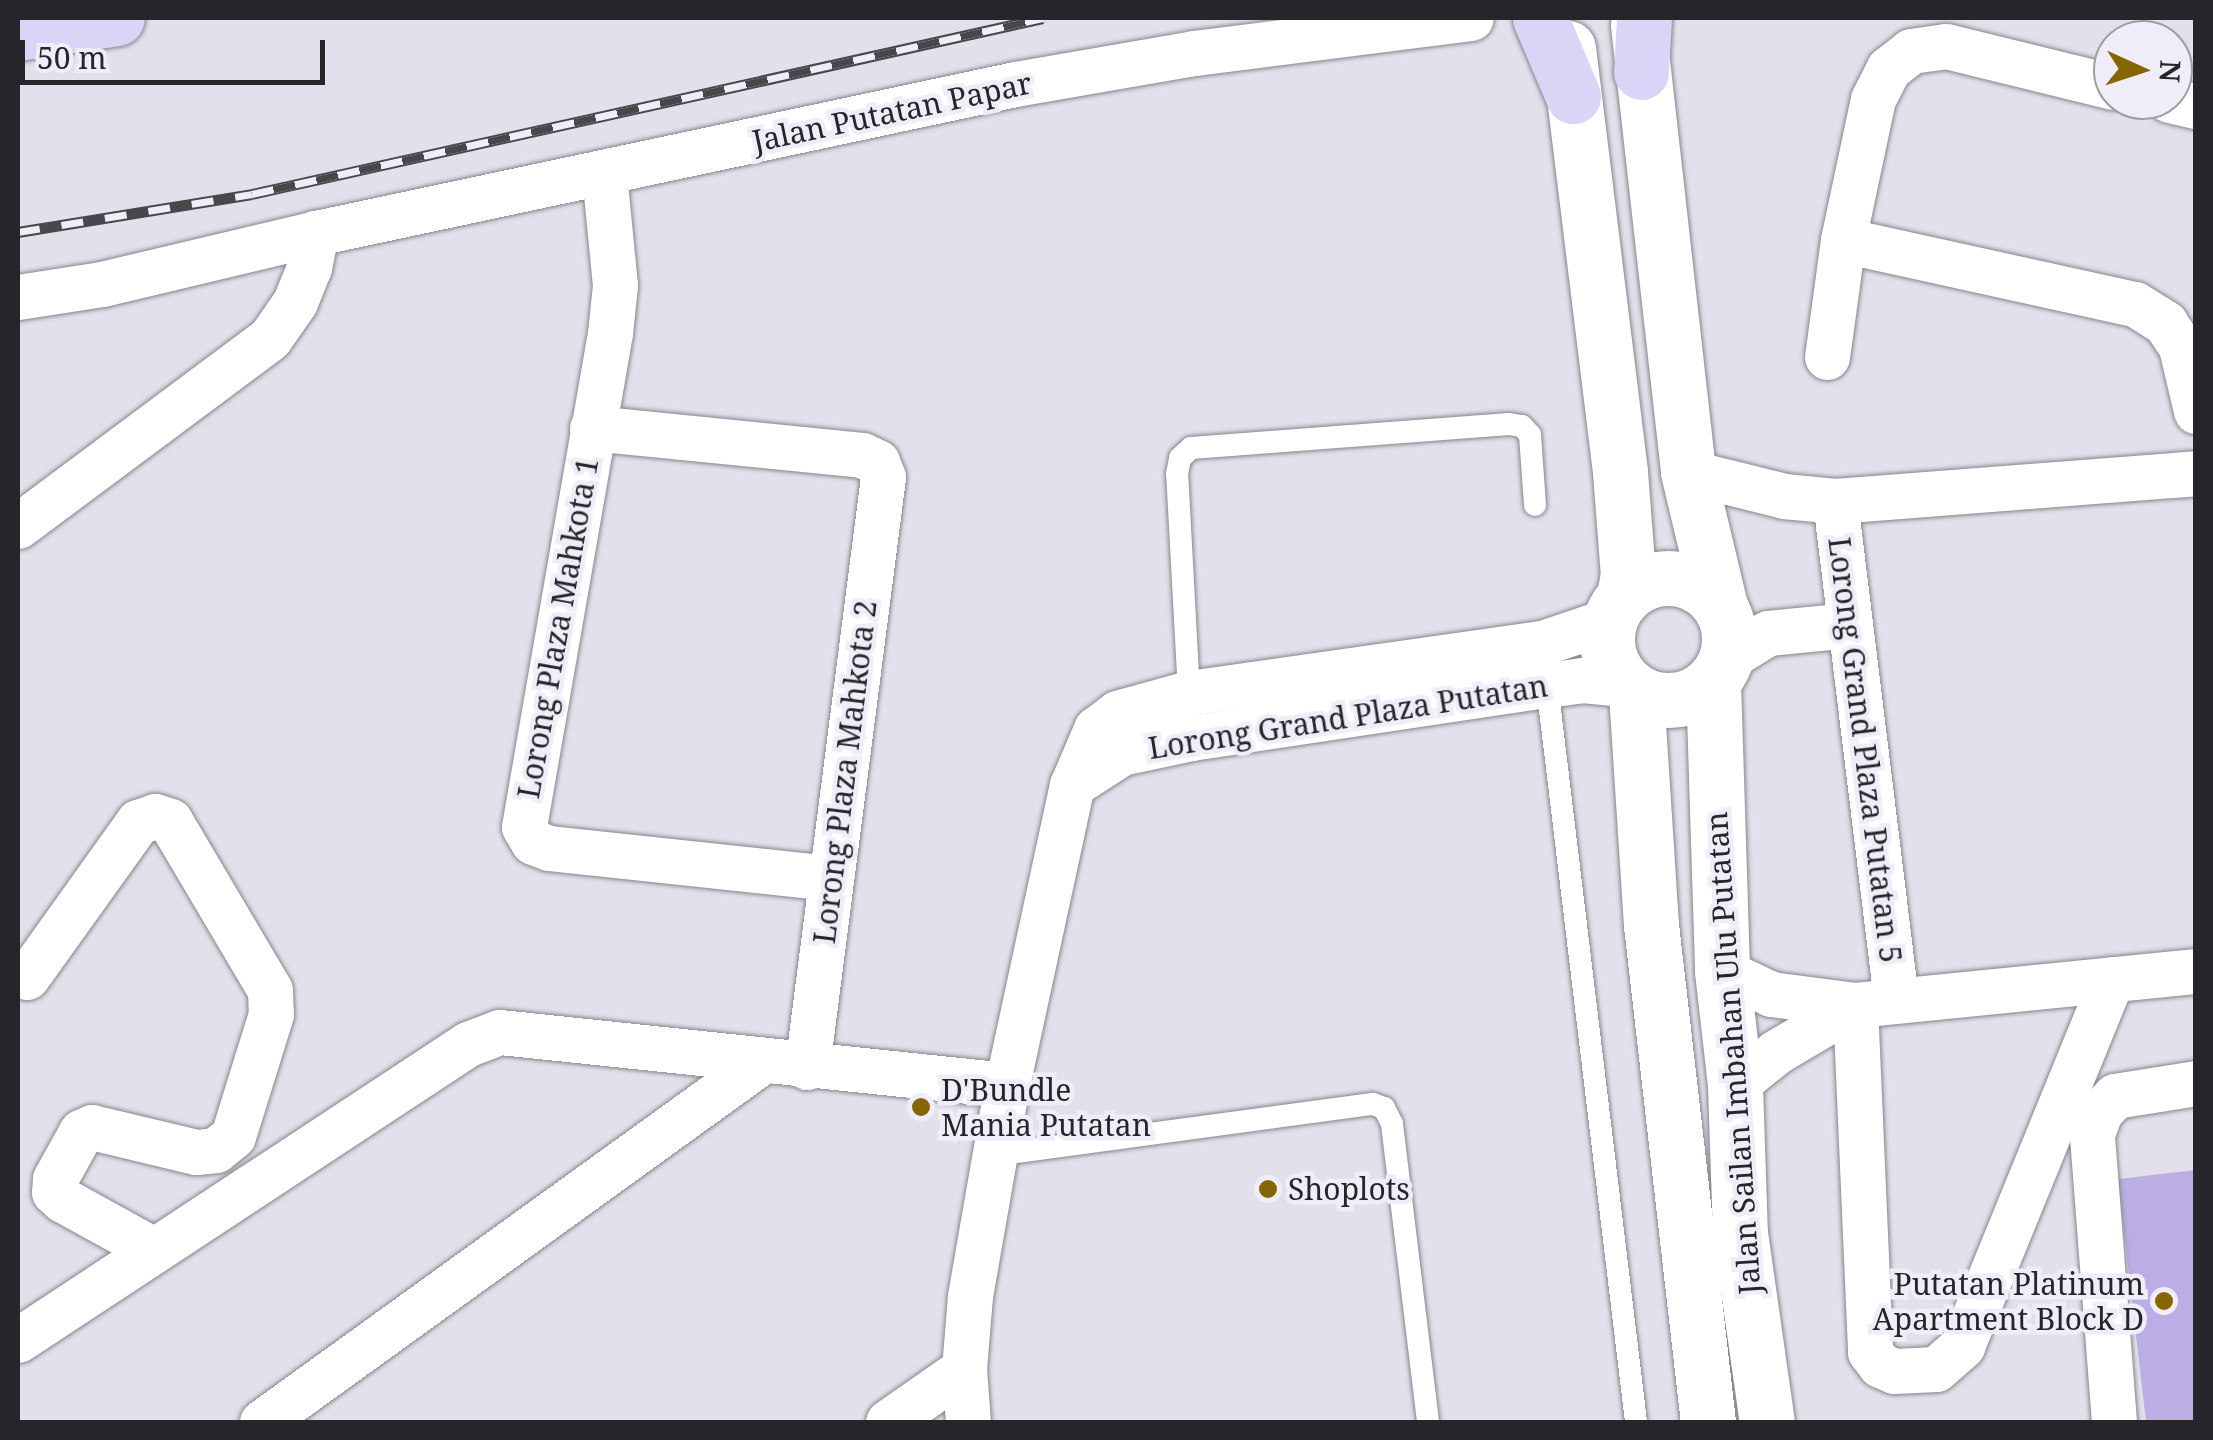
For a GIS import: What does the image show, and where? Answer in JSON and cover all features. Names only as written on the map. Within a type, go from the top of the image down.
[{"type":"highway","points":[[18,33],[117,18]]},
{"type":"highway","points":[[1540,18],[1573,96]]},
{"type":"highway","points":[[1641,18],[1641,72]]},
{"type":"street","name":"Jalan Putatan Papar","points":[[18,297],[102,284],[316,233],[1033,81],[1194,53],[1471,18]]},
{"type":"street","points":[[1565,18],[1620,472],[1628,575],[1608,654],[1630,688],[1656,700],[1676,701],[1768,633],[1850,625]]},
{"type":"street","points":[[1827,357],[1843,240],[1872,99],[1888,69],[1911,51],[1946,46],[2093,81]]},
{"type":"street","points":[[1641,72],[1688,472],[1730,641],[1720,671]]},
{"type":"street","name":"Lorong Plaza Mahkota 1","points":[[604,174],[615,285],[524,827],[533,842],[549,848],[830,878]]},
{"type":"street","points":[[18,526],[270,338],[309,268],[316,233]]},
{"type":"street","points":[[1843,240],[2135,304],[2164,324],[2181,347],[2196,411]]},
{"type":"street","name":"Lorong Plaza Mahkota 2","points":[[592,428],[862,455],[877,462],[884,478],[807,1067]]},
{"type":"street","points":[[1688,472],[1784,496],[1834,501],[2196,473]]},
{"type":"street","name":"Lorong Grand Plaza Putatan 5","points":[[1834,501],[1850,625],[1876,1002],[1870,1352],[1894,1371],[1936,1369],[1962,1346],[2112,979]]},
{"type":"street","points":[[1617,608],[1656,579],[1674,578],[1692,582],[1720,606]]},
{"type":"street","name":"Lorong Grand Plaza Putatan","points":[[1072,785],[1096,729],[1118,713],[1189,693],[1542,643],[1617,608]]},
{"type":"street","name":"Jalan Sailan Imbahan Ulu Putatan","points":[[1720,671],[1722,972],[1735,1085],[1740,1233],[1767,1422]]},
{"type":"street","name":"Lorong Grand Plaza Putatan","points":[[1072,785],[1110,759],[1144,748],[1547,684],[1582,680],[1630,688]]},
{"type":"street","name":"Jalan Sailan Imbahan Ulu Putatan","points":[[1630,688],[1651,924],[1708,1422]]},
{"type":"street","points":[[968,1422],[964,1369],[970,1296],[1007,1086],[1072,785]]},
{"type":"street","points":[[27,976],[138,822],[155,816],[170,820],[270,990],[271,1014],[232,1136],[216,1150],[196,1152],[92,1127],[81,1132],[55,1179],[54,1192],[62,1200],[154,1250]]},
{"type":"street","points":[[1722,972],[1771,994],[1876,1002],[2196,971]]},
{"type":"street","points":[[1735,1085],[1776,1052],[1876,1002]]},
{"type":"street","points":[[29,1320],[154,1250],[468,1044],[500,1032],[1007,1086]]},
{"type":"street","points":[[262,1422],[761,1062]]},
{"type":"street","points":[[2114,1422],[2092,1134],[2100,1112],[2114,1096],[2196,1083]]},
{"type":"street","points":[[888,1422],[964,1369]]},
{"type":"lane","points":[[1189,693],[1176,474],[1180,458],[1191,448],[1522,426],[1530,435],[1536,505]]},
{"type":"lane","points":[[1547,684],[1636,1422]]},
{"type":"lane","points":[[994,1155],[1373,1104],[1384,1108],[1392,1124],[1428,1422]]},
{"type":"building","name":"Putatan Platinum Apartment Block D","points":[[2196,1170],[2196,1422],[2146,1422],[2118,1179]]},
{"type":"railway","points":[[18,232],[252,194],[1043,18]]},
{"type":"place","name":"D'Bundle Mania Putatan","points":[[921,1107]]},
{"type":"place","name":"Shoplots","points":[[1268,1189]]},
{"type":"place","name":"Putatan Platinum Apartment Block D","points":[[2164,1301]]}]
